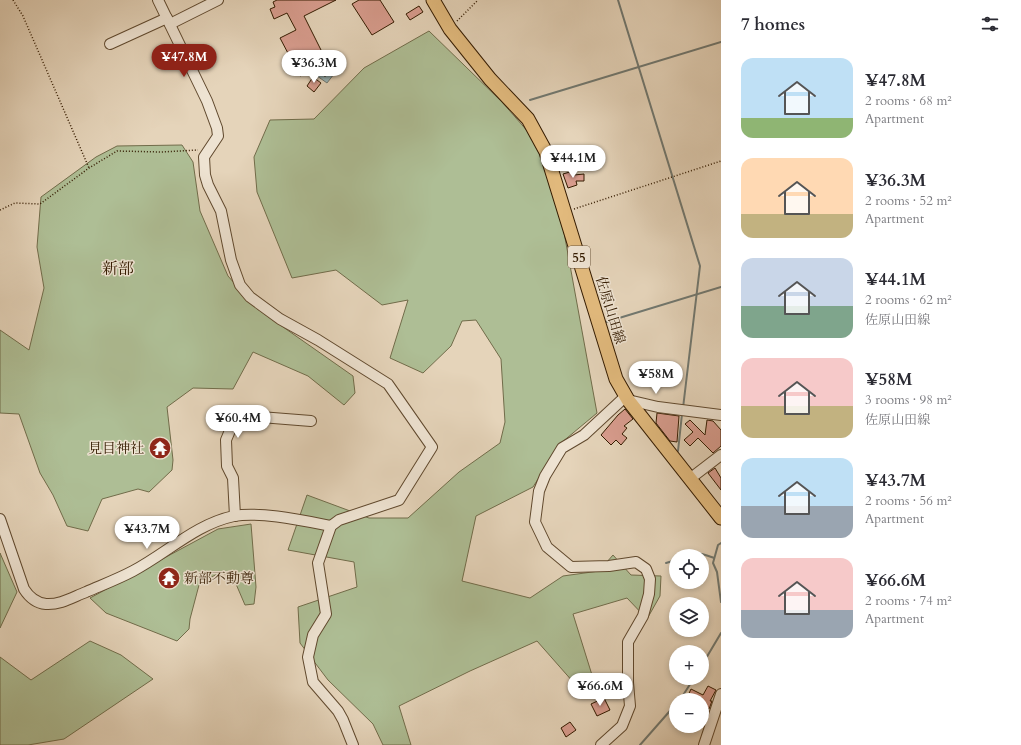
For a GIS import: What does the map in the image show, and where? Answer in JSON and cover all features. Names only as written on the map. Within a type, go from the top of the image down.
[{"type":"main road","name":"佐原山田線","points":[[433,0],[450,28],[490,78],[528,119],[538,133],[546,152],[616,379],[627,398],[721,518]]},
{"type":"street","points":[[158,0],[207,101],[217,128],[218,136],[204,157],[205,175],[208,185],[224,219],[231,260],[240,285],[250,297],[280,319],[318,340],[388,384],[432,447],[399,500],[346,517],[331,526],[318,563],[326,614],[313,635],[308,657],[313,682],[338,711],[353,745]]},
{"type":"street","points":[[110,44],[218,0]]},
{"type":"street","points":[[601,745],[622,726],[630,706],[628,683],[628,642],[643,616],[650,594],[650,579],[646,569],[636,562],[609,566],[571,567],[547,547],[535,522],[539,491],[545,476],[562,448],[584,435],[627,398],[683,411],[721,415]]},
{"type":"street","points":[[235,516],[233,478],[227,466],[226,440],[234,421],[249,416],[311,421]]},
{"type":"street","points":[[691,478],[721,455]]},
{"type":"street","points":[[0,519],[24,589],[29,597],[44,604],[54,604],[67,600],[133,572],[195,532],[216,521],[235,516],[273,517],[331,526]]},
{"type":"street","points":[[704,745],[721,694]]},
{"type":"path","points":[[13,0],[23,16],[89,168]]},
{"type":"path","points":[[450,28],[478,0]]},
{"type":"path","points":[[0,210],[15,203],[40,204],[89,168],[117,151],[161,152],[198,150],[204,157]]},
{"type":"path","points":[[565,212],[721,161]]},
{"type":"green space","points":[[429,31],[502,102],[536,141],[561,216],[597,413],[561,443],[533,487],[476,516],[462,581],[530,598],[563,576],[599,571],[613,555],[631,575],[661,576],[660,596],[647,619],[627,598],[573,614],[592,675],[574,683],[537,641],[470,671],[399,706],[411,745],[383,745],[373,724],[328,680],[300,643],[298,607],[357,587],[354,562],[288,550],[307,495],[369,518],[408,518],[459,472],[500,443],[505,422],[501,359],[476,320],[462,321],[451,346],[423,373],[390,358],[408,300],[382,305],[336,270],[292,278],[257,192],[254,157],[270,120],[314,119],[364,68]]},
{"type":"green space","points":[[182,145],[193,162],[200,211],[228,276],[256,308],[353,376],[355,393],[344,405],[308,376],[253,352],[233,389],[193,388],[167,407],[173,460],[172,470],[149,492],[138,489],[102,499],[88,531],[67,526],[53,495],[40,473],[19,414],[0,413],[0,330],[29,350],[44,288],[37,247],[41,197],[96,157],[117,146]]},
{"type":"green space","points":[[251,524],[256,587],[254,604],[245,605],[233,577],[220,572],[199,585],[190,619],[189,629],[177,641],[106,613],[90,598],[218,529]]},
{"type":"green space","points":[[0,553],[17,592],[0,628]]},
{"type":"green space","points":[[90,641],[121,655],[153,679],[64,739],[28,745],[0,745],[0,657],[31,680]]},
{"type":"water","points":[[330,51],[344,61],[327,83],[313,73]]},
{"type":"building","points":[[277,0],[336,0],[304,16],[322,52],[304,60],[310,71],[300,76],[280,38],[296,30],[287,13],[274,19],[270,9],[275,7],[273,2]]},
{"type":"building","points":[[359,0],[380,0],[394,22],[372,35],[352,4]]},
{"type":"building","points":[[419,6],[423,12],[410,20],[406,14]]},
{"type":"building","points":[[313,77],[321,83],[314,92],[307,86]]},
{"type":"building","points":[[573,171],[574,175],[584,174],[584,181],[576,181],[577,185],[568,188],[563,174]]},
{"type":"building","points":[[625,409],[633,419],[624,426],[627,428],[622,434],[627,438],[621,445],[616,440],[611,445],[601,435]]},
{"type":"building","points":[[657,413],[679,416],[677,442],[670,441],[656,423]]},
{"type":"building","points":[[690,420],[705,435],[707,420],[713,421],[721,430],[721,446],[713,453],[698,438],[690,446],[684,440],[693,432],[685,424]]},
{"type":"building","points":[[715,468],[721,478],[721,490],[708,473]]},
{"type":"building","points":[[708,686],[716,690],[710,701],[712,701],[709,709],[709,693],[704,693]]},
{"type":"building","points":[[691,689],[699,693],[689,693]]},
{"type":"building","points":[[604,698],[610,710],[597,716],[591,704]]},
{"type":"building","points":[[570,722],[576,730],[566,737],[561,728]]},
{"type":"waterway","points":[[618,0],[700,266],[683,408]]},
{"type":"waterway","points":[[530,100],[721,42]]},
{"type":"waterway","points":[[606,322],[721,287]]},
{"type":"waterway","points":[[678,451],[682,414]]},
{"type":"waterway","points":[[721,543],[718,545],[713,563],[717,572],[721,602]]},
{"type":"waterway","points":[[709,556],[714,558]]},
{"type":"waterway","points":[[709,653],[721,633]]},
{"type":"waterway","points":[[684,693],[690,685]]},
{"type":"waterway","points":[[640,745],[669,712]]},
{"type":"place","name":"見目神社","points":[[160,448]]},
{"type":"place","name":"新部不動尊","points":[[169,578]]},
{"type":"district","name":"新部","points":[[118,268]]}]
